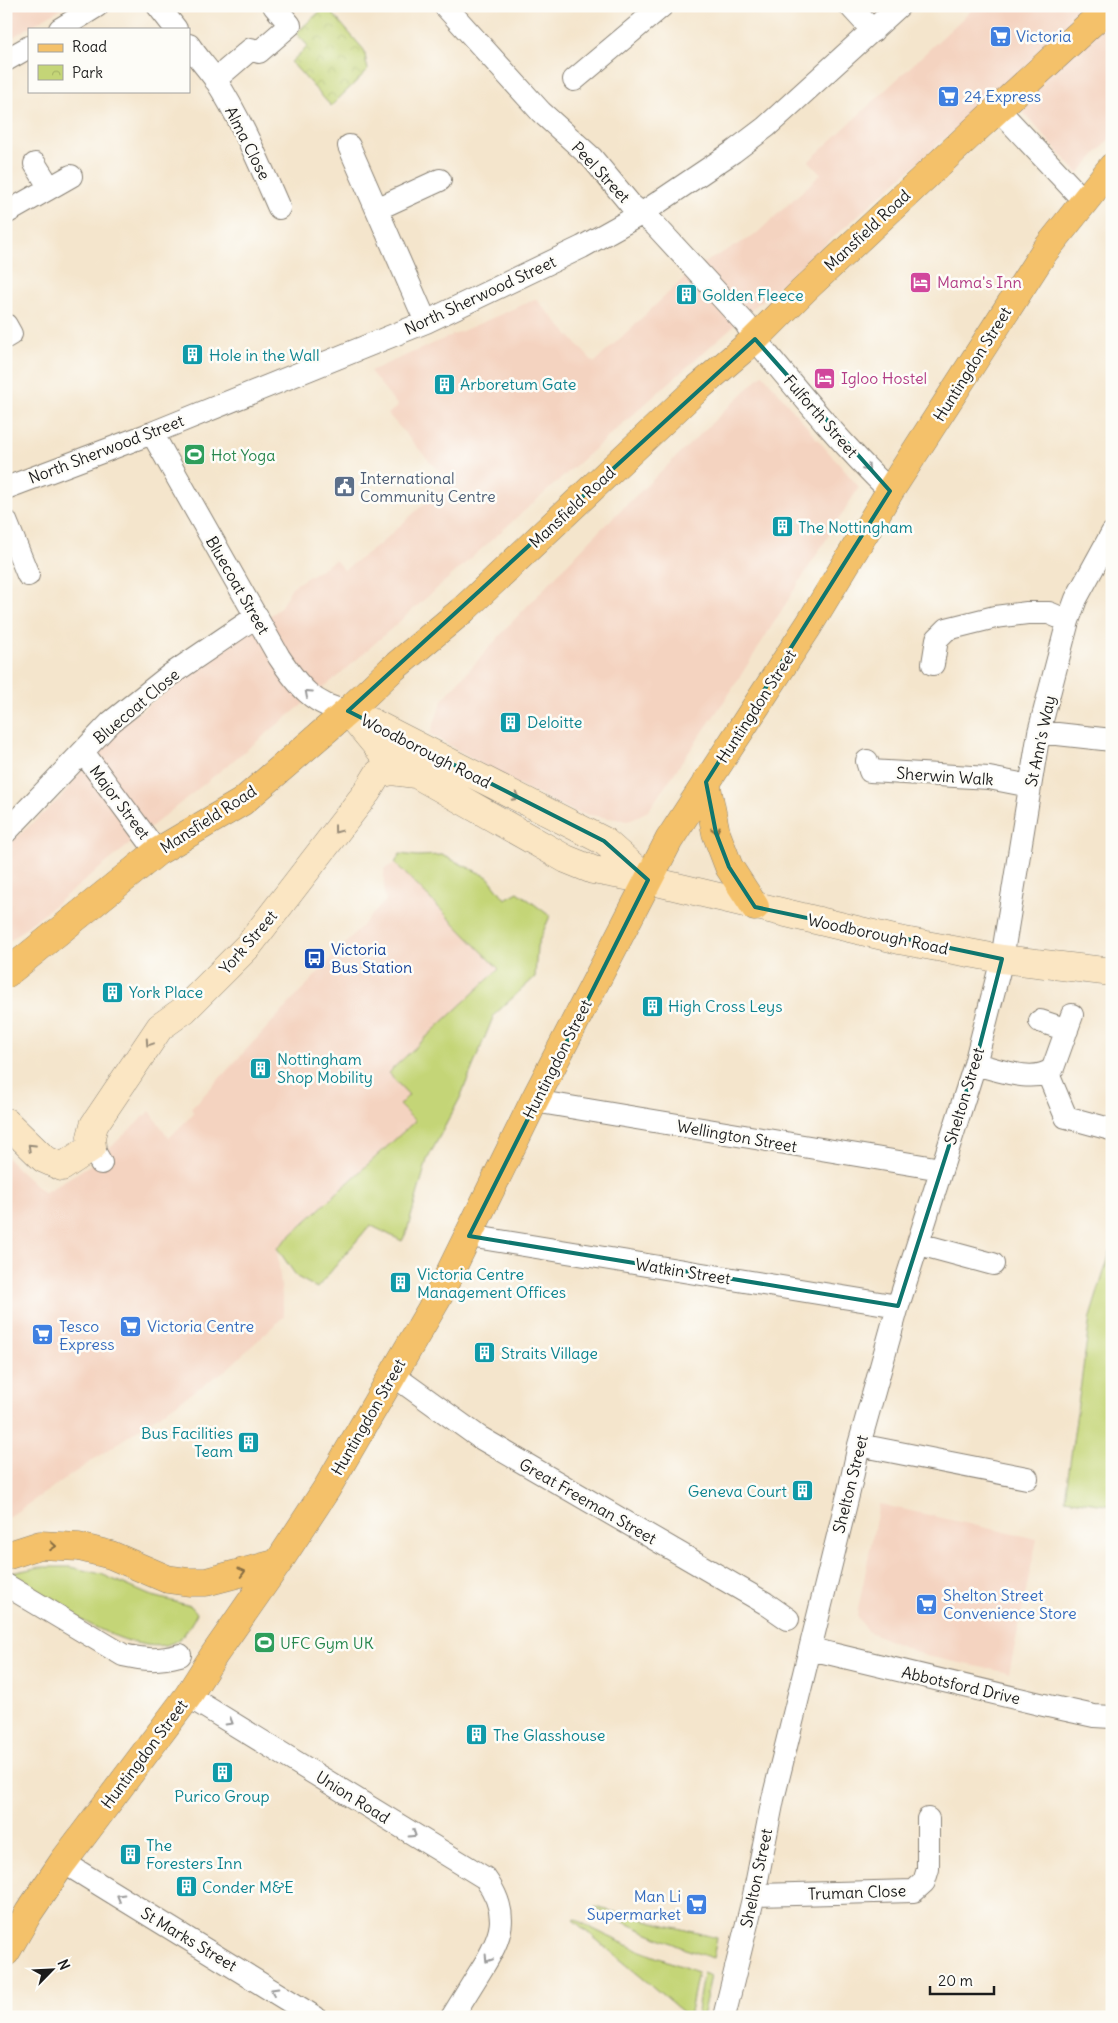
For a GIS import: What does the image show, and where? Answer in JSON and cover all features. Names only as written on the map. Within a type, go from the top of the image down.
[{"type":"main road","name":"Mansfield Road","points":[[6,974],[157,852],[242,802],[348,711],[391,670],[464,608],[692,394],[755,339],[803,290],[1110,6]]},
{"type":"main road","name":"Huntingdon Street","points":[[7,1947],[63,1862],[188,1696],[327,1488],[437,1299],[534,1101],[669,840],[809,625],[890,491],[1044,252],[1112,167]]},
{"type":"main road","points":[[348,711],[378,774],[392,771],[420,774]]},
{"type":"main road","name":"Woodborough Road","points":[[348,711],[386,756],[566,859],[593,870],[648,880],[899,940],[1002,959],[1112,972]]},
{"type":"main road","name":"Woodborough Road","points":[[348,711],[604,841],[648,880]]},
{"type":"main road","name":"York Street","points":[[6,1122],[44,1158],[60,1167],[95,1158],[91,1137],[94,1125],[160,1027],[184,1010],[259,934],[367,792],[378,774]]},
{"type":"main road","points":[[706,782],[716,833],[729,867],[755,907]]},
{"type":"main road","points":[[6,1556],[40,1545],[79,1547],[111,1555],[167,1579],[189,1582],[206,1582],[278,1563]]},
{"type":"street","points":[[62,28],[97,6]]},
{"type":"street","points":[[158,6],[175,28]]},
{"type":"street","points":[[215,80],[252,49],[259,52],[290,24],[274,6]]},
{"type":"street","name":"Peel Street","points":[[445,6],[540,112],[592,158],[641,214],[655,225],[746,324],[755,339]]},
{"type":"street","points":[[574,80],[662,6]]},
{"type":"street","points":[[850,6],[873,31]]},
{"type":"street","name":"North Sherwood Street","points":[[6,488],[152,433],[426,322],[534,271],[641,214],[695,179],[766,127],[899,6]]},
{"type":"street","name":"Alma Close","points":[[190,46],[215,80],[253,151],[279,208]]},
{"type":"street","points":[[6,60],[28,48]]},
{"type":"street","points":[[998,109],[1085,202]]},
{"type":"street","points":[[349,146],[426,322]]},
{"type":"street","points":[[35,164],[50,188]]},
{"type":"street","points":[[6,213],[71,176]]},
{"type":"street","points":[[377,209],[440,180]]},
{"type":"street","points":[[6,326],[11,334],[6,337]]},
{"type":"street","name":"Fulforth Street","points":[[755,339],[867,469],[890,491]]},
{"type":"street","name":"Bluecoat Street","points":[[152,433],[279,657],[295,681],[310,697],[334,709],[348,711]]},
{"type":"street","points":[[6,521],[28,575]]},
{"type":"street","name":"St Ann's Way","points":[[1002,959],[1039,732],[1068,621],[1076,599],[1103,568],[1112,533]]},
{"type":"street","points":[[933,664],[937,639],[948,629],[995,617],[1027,613],[1050,613],[1068,621]]},
{"type":"street","name":"Bluecoat Close","points":[[6,832],[111,722],[170,674],[257,616]]},
{"type":"street","points":[[1039,732],[1112,740]]},
{"type":"street","name":"Major Street","points":[[83,752],[157,852]]},
{"type":"street","name":"Sherwin Walk","points":[[867,761],[870,771],[989,778],[1030,786]]},
{"type":"street","name":"Shelton Street","points":[[724,2017],[754,1895],[773,1799],[811,1649],[859,1445],[898,1306],[975,1064],[1002,959]]},
{"type":"street","points":[[975,1064],[1033,1078],[1048,1074],[1053,1068],[1069,1022],[1040,1021]]},
{"type":"street","points":[[1048,1074],[1066,1117],[1110,1129]]},
{"type":"street","name":"Wellington Street","points":[[534,1101],[941,1169]]},
{"type":"street","name":"Watkin Street","points":[[468,1236],[898,1306]]},
{"type":"street","points":[[919,1244],[993,1264]]},
{"type":"street","name":"Great Freeman Street","points":[[393,1375],[479,1437],[765,1603],[788,1619]]},
{"type":"street","points":[[859,1445],[1027,1478]]},
{"type":"street","points":[[6,1585],[123,1655],[143,1660],[160,1660],[180,1655]]},
{"type":"street","name":"Abbotsford Drive","points":[[811,1649],[1044,1705],[1094,1716],[1112,1717]]},
{"type":"street","name":"Union Road","points":[[188,1696],[485,1878],[494,1894],[500,1913],[501,1931],[496,1945],[452,2017]]},
{"type":"street","name":"Truman Close","points":[[754,1895],[914,1891],[924,1882],[928,1870],[928,1819]]},
{"type":"street","name":"St Marks Street","points":[[63,1862],[315,2017]]},
{"type":"highlighted area","points":[[755,339],[890,491],[706,782],[716,833],[729,867],[755,907],[1002,959],[975,1064],[898,1306],[469,1236],[648,880],[604,841],[348,711]]},
{"type":"shaded area","points":[[6,6],[65,6],[6,41]]},
{"type":"shaded area","points":[[976,6],[1112,6],[1112,136],[1078,174],[1002,88],[339,675],[6,944],[6,847],[62,796],[107,739],[127,721],[280,608],[292,587],[335,560],[344,570],[380,544],[448,482],[388,414],[398,406],[370,371],[536,299],[594,363],[696,267],[755,235],[821,174],[809,161]]},
{"type":"shaded area","points":[[763,374],[859,487],[729,694],[648,811],[628,821],[577,813],[510,781],[430,734],[443,699],[514,620],[599,531]]},
{"type":"shaded area","points":[[395,863],[499,969],[388,1073],[410,1095],[415,1121],[277,1248],[284,1316],[227,1369],[6,1519],[6,1157],[44,1193],[92,1164],[150,1111],[169,1138],[194,1113],[191,1109],[386,900],[384,894],[384,869]]},
{"type":"shaded area","points":[[879,1504],[1037,1539],[1009,1673],[926,1656],[867,1631],[857,1615]]},
{"type":"green space","points":[[326,6],[364,50],[368,70],[331,106],[291,62],[308,46],[296,33]]},
{"type":"green space","points":[[400,854],[417,856],[442,855],[488,877],[505,899],[518,892],[550,916],[537,946],[535,977],[494,1015],[460,1098],[427,1160],[407,1231],[402,1241],[370,1225],[317,1288],[297,1277],[277,1248],[415,1121],[399,1105],[409,1095],[388,1073],[499,969],[395,863]]},
{"type":"green space","points":[[1112,1246],[1112,1426],[1108,1442],[1112,1446],[1112,1506],[1065,1499],[1090,1317]]},
{"type":"green space","points":[[40,1567],[70,1567],[101,1574],[149,1595],[191,1606],[197,1613],[180,1638],[164,1645],[142,1644],[118,1637],[92,1626],[7,1574]]},
{"type":"green space","points":[[595,1907],[717,1938],[713,1958],[685,1949],[594,1909]]},
{"type":"green space","points":[[575,1919],[635,1948],[698,1972],[689,2017],[573,1920]]},
{"type":"green space","points":[[703,1973],[711,1976],[702,2017],[696,2017]]},
{"type":"place","name":"Victoria","points":[[1000,36]]},
{"type":"place","name":"24 Express","points":[[948,96]]},
{"type":"place","name":"Mama's Inn","points":[[921,282]]},
{"type":"place","name":"Golden Fleece","points":[[686,295]]},
{"type":"place","name":"Hole in the Wall","points":[[193,355]]},
{"type":"place","name":"Igloo Hostel","points":[[825,378]]},
{"type":"place","name":"Arboretum Gate","points":[[444,384]]},
{"type":"place","name":"Hot Yoga","points":[[195,455]]},
{"type":"place","name":"International Community Centre","points":[[344,487]]},
{"type":"place","name":"The Nottingham","points":[[782,527]]},
{"type":"place","name":"Deloitte","points":[[511,722]]},
{"type":"place","name":"Victoria Bus Station","points":[[315,958]]},
{"type":"place","name":"York Place","points":[[113,992]]},
{"type":"place","name":"High Cross Leys","points":[[652,1006]]},
{"type":"place","name":"Nottingham Shop Mobility","points":[[261,1068]]},
{"type":"place","name":"Victoria Centre Management Offices","points":[[401,1283]]},
{"type":"place","name":"Victoria Centre","points":[[131,1326]]},
{"type":"place","name":"Tesco Express","points":[[43,1335]]},
{"type":"place","name":"Straits Village","points":[[485,1353]]},
{"type":"place","name":"Bus Facilities Team","points":[[249,1442]]},
{"type":"place","name":"Geneva Court","points":[[803,1491]]},
{"type":"place","name":"Shelton Street Convenience Store","points":[[927,1604]]},
{"type":"place","name":"UFC Gym UK","points":[[264,1643]]},
{"type":"place","name":"The Glasshouse","points":[[477,1735]]},
{"type":"place","name":"Purico Group","points":[[222,1772]]},
{"type":"place","name":"The Foresters Inn","points":[[130,1854]]},
{"type":"place","name":"Conder M&E","points":[[186,1887]]},
{"type":"place","name":"Man Li Supermarket","points":[[697,1905]]}]
